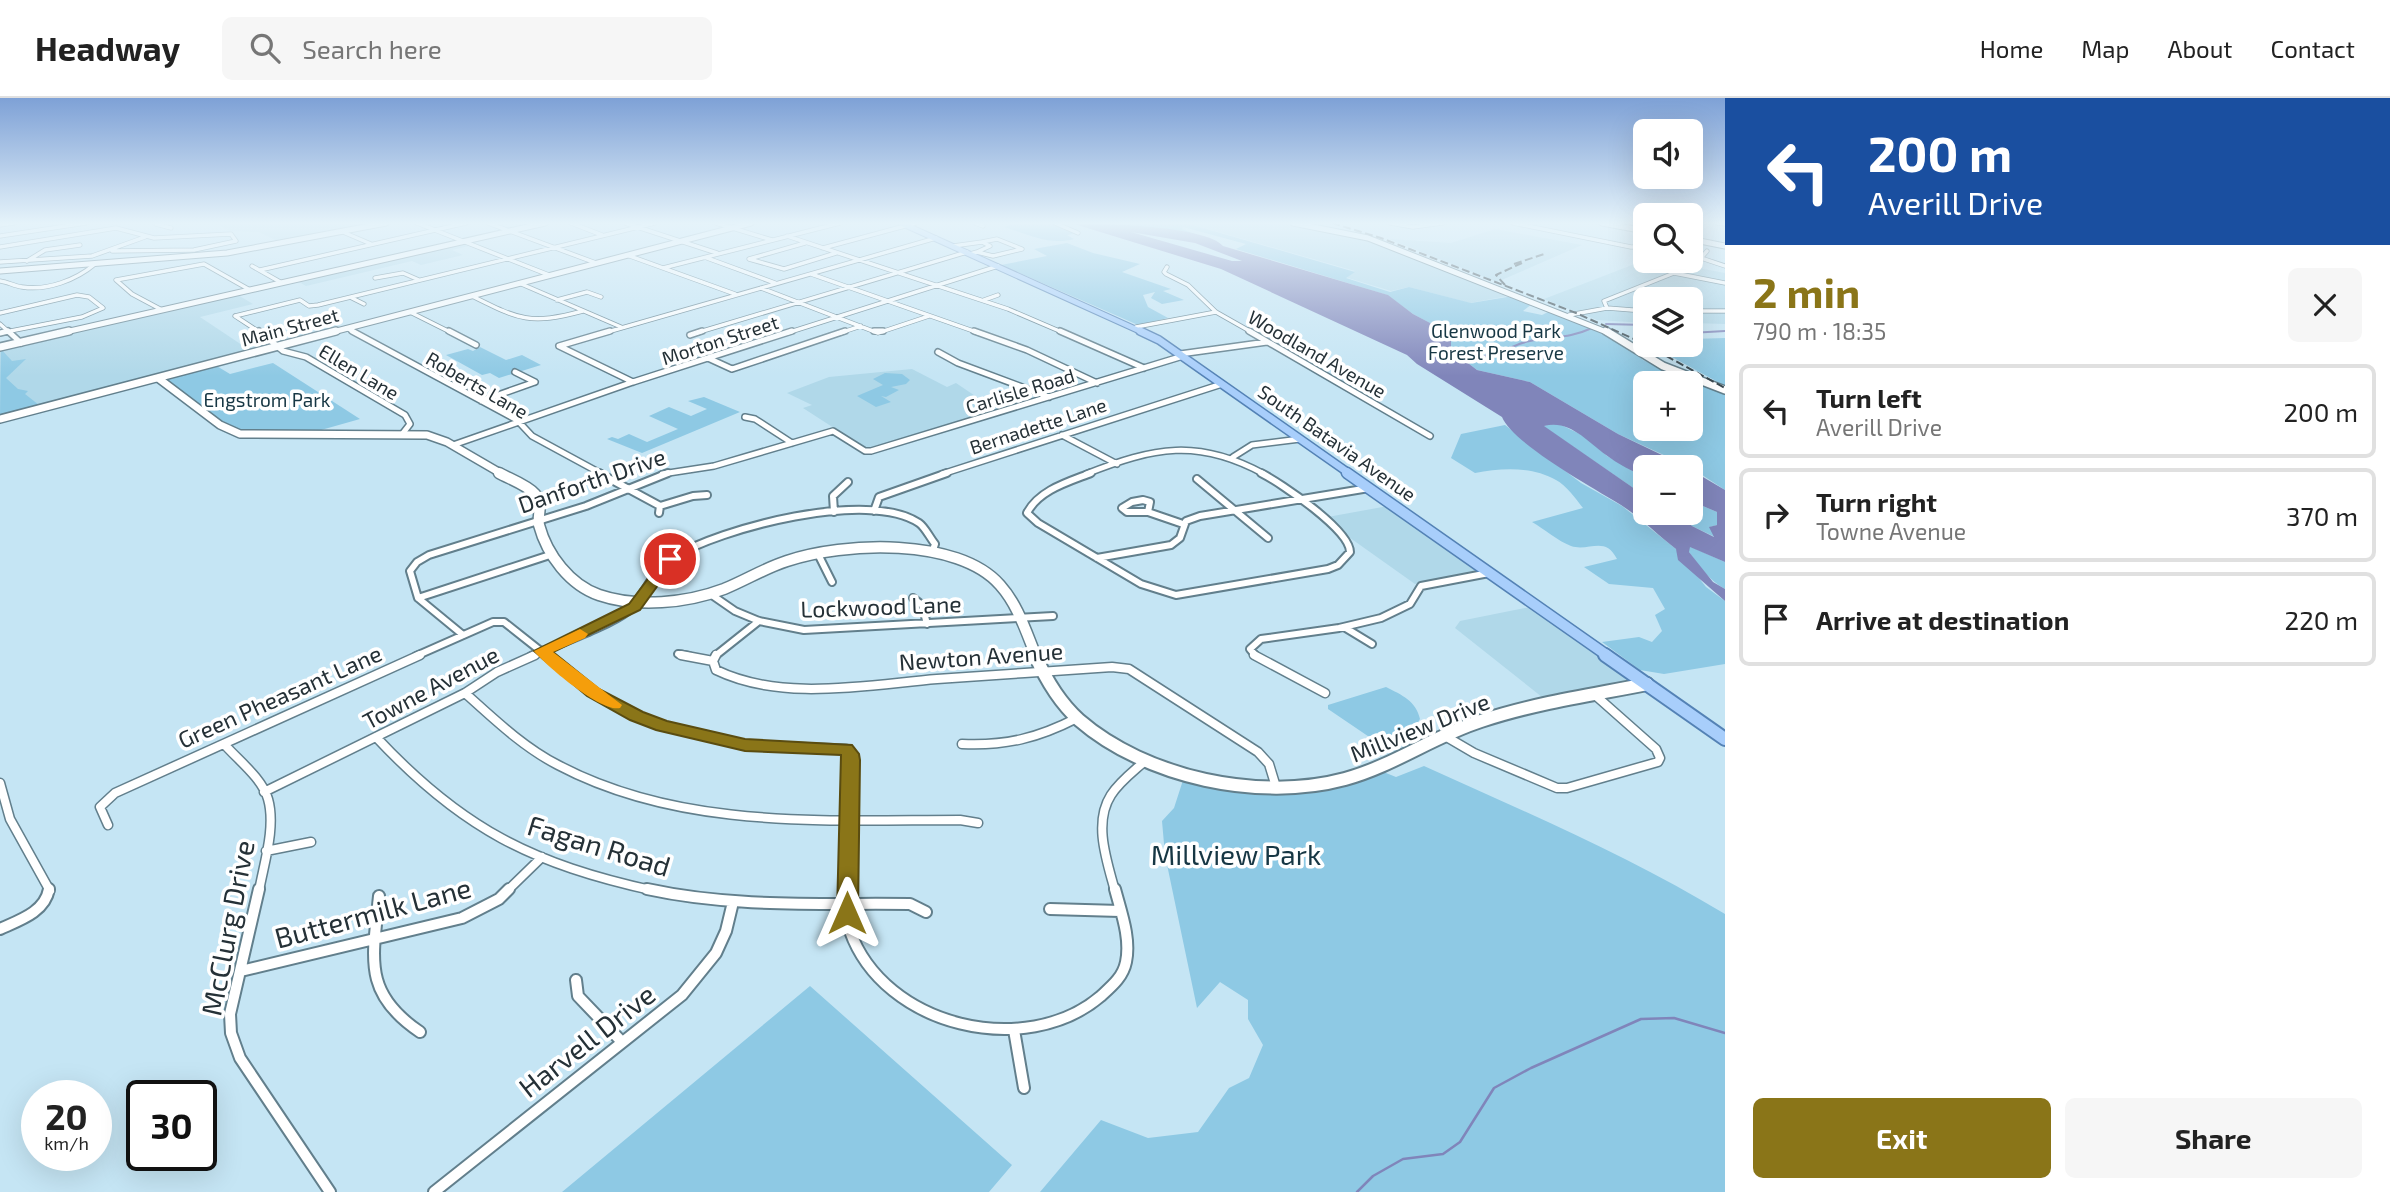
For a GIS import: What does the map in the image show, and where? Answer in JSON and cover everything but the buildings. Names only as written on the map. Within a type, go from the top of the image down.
[{"type":"main road","points":[[0,347],[322,274]]},
{"type":"main road","name":"Main Street","points":[[0,419],[553,274]]},
{"type":"main road","name":"South Batavia Avenue","points":[[1016,274],[1136,327],[1182,355],[1725,739]]},
{"type":"main road","points":[[1463,274],[1595,326],[1618,337],[1663,366],[1725,390]]},
{"type":"main road","name":"Millview Drive","points":[[158,378],[220,425],[240,433],[403,433],[434,437],[453,445],[535,494],[541,505],[538,520],[540,530],[563,573],[582,588],[609,597],[669,601],[709,593],[781,563],[818,554],[894,549],[932,553],[966,563],[993,578],[1007,592],[1053,692],[1077,718],[1108,740],[1147,760],[1209,779],[1276,787],[1307,786],[1354,777],[1404,758],[1487,718],[1647,684]]},
{"type":"street","points":[[0,281],[21,287],[47,285],[83,274]]},
{"type":"street","points":[[152,274],[116,281],[132,294],[162,310]]},
{"type":"street","points":[[222,274],[250,290]]},
{"type":"street","points":[[266,274],[282,283]]},
{"type":"street","points":[[375,278],[396,274]]},
{"type":"street","points":[[404,274],[419,281]]},
{"type":"street","points":[[277,346],[235,316],[300,300],[314,306],[447,274]]},
{"type":"street","points":[[680,274],[737,295]]},
{"type":"street","points":[[750,274],[776,284]]},
{"type":"street","points":[[633,382],[559,346],[810,274]]},
{"type":"street","points":[[810,274],[1027,350],[1097,383]]},
{"type":"street","points":[[690,335],[890,274]]},
{"type":"street","points":[[903,274],[983,300],[1145,368]]},
{"type":"street","name":"Morton Street","points":[[453,445],[633,382],[972,274]]},
{"type":"street","name":"Woodland Avenue","points":[[1166,274],[1188,285],[1216,312],[1430,436]]},
{"type":"street","points":[[1607,308],[1604,301],[1671,274]]},
{"type":"street","points":[[1680,274],[1723,281]]},
{"type":"street","points":[[519,284],[622,328]]},
{"type":"street","points":[[761,288],[878,333],[930,316]]},
{"type":"street","points":[[556,300],[587,292],[601,297]]},
{"type":"street","points":[[0,313],[77,295],[89,297],[102,307],[102,310],[82,317],[0,332]]},
{"type":"street","points":[[983,300],[998,295]]},
{"type":"street","points":[[472,296],[527,322],[549,321],[583,311]]},
{"type":"street","points":[[351,297],[364,304]]},
{"type":"street","points":[[1569,315],[1607,308],[1633,310]]},
{"type":"street","points":[[1703,311],[1725,311]]},
{"type":"street","points":[[410,312],[476,345]]},
{"type":"street","points":[[1136,327],[1216,312]]},
{"type":"street","points":[[0,324],[21,343]]},
{"type":"street","points":[[708,358],[732,369],[861,326]]},
{"type":"street","name":"Roberts Lane","points":[[346,328],[520,422],[532,436],[629,488],[660,509],[693,496],[706,495]]},
{"type":"street","name":"Carlisle Road","points":[[833,431],[864,450],[872,451],[1182,355],[1268,342]]},
{"type":"street","name":"Ellen Lane","points":[[277,346],[288,353],[304,356],[405,415],[410,424],[403,433]]},
{"type":"street","points":[[938,352],[958,363],[1049,397]]},
{"type":"street","points":[[481,401],[536,382],[515,372]]},
{"type":"street","name":"Bernadette Lane","points":[[874,511],[877,499],[890,492],[1222,384]]},
{"type":"street","points":[[746,417],[755,419],[792,443]]},
{"type":"street","name":"Danforth Drive","points":[[418,598],[411,571],[417,562],[429,555],[538,520],[680,469],[714,466],[833,431]]},
{"type":"street","points":[[1062,435],[1117,464]]},
{"type":"street","points":[[1233,457],[1252,445],[1300,439]]},
{"type":"street","points":[[1201,450],[1233,457],[1256,467],[1342,534],[1350,546],[1350,552],[1338,565],[1176,596],[1151,589],[1097,558],[1038,523],[1026,509],[1034,499],[1053,488],[1157,451],[1201,450]]},
{"type":"street","points":[[1197,479],[1268,538]]},
{"type":"street","points":[[834,512],[833,496],[848,482]]},
{"type":"street","points":[[1097,558],[1171,545],[1180,538],[1183,524],[1194,517],[1370,488]]},
{"type":"street","name":"Towne Avenue","points":[[264,792],[465,693],[497,672],[622,615],[639,601],[664,564],[677,554],[749,526],[782,517],[874,511],[900,515],[923,526],[933,539],[932,553]]},
{"type":"street","points":[[1147,512],[1183,524]]},
{"type":"street","points":[[418,598],[553,554]]},
{"type":"street","points":[[818,554],[832,582]]},
{"type":"street","points":[[1325,693],[1257,658],[1250,649],[1261,639],[1344,627],[1406,607],[1413,603],[1421,586],[1490,573]]},
{"type":"street","name":"Lockwood Lane","points":[[709,593],[735,611],[759,621],[789,628],[821,630],[1053,616]]},
{"type":"street","points":[[418,598],[463,635]]},
{"type":"street","points":[[913,598],[922,605],[928,624]]},
{"type":"street","name":"Green Pheasant Lane","points":[[108,825],[100,807],[109,797],[463,635],[498,621],[509,625],[542,651]]},
{"type":"street","points":[[678,654],[713,661],[722,649],[759,621]]},
{"type":"street","points":[[1344,627],[1372,643]]},
{"type":"street","points":[[542,651],[593,693],[636,716],[662,726],[745,745],[846,749],[850,754],[847,903],[850,932],[859,953],[885,985],[925,1011],[981,1028],[1013,1030],[1051,1024],[1090,1007],[1119,980],[1129,952],[1104,842],[1102,821],[1109,797],[1147,760]]},
{"type":"street","name":"Newton Avenue","points":[[713,661],[716,670],[729,677],[755,683],[800,687],[1112,667],[1135,671],[1258,752],[1269,764],[1276,787]]},
{"type":"street","points":[[465,693],[517,738],[558,765],[609,788],[672,806],[733,817],[960,820],[978,823]]},
{"type":"street","points":[[1445,736],[1474,753],[1557,788],[1567,788],[1658,762],[1660,758],[1656,749],[1595,695]]},
{"type":"street","points":[[962,744],[1000,746],[1025,743],[1077,718]]},
{"type":"street","name":"Fagan Road","points":[[376,737],[413,776],[454,811],[497,837],[542,857],[619,882],[733,902],[910,904],[926,912]]},
{"type":"street","points":[[224,744],[264,792]]},
{"type":"street","points":[[0,783],[14,827],[50,890],[47,902],[30,915],[0,929]]},
{"type":"street","name":"McClurg Drive","points":[[264,792],[271,807],[266,851],[230,1018],[236,1050],[330,1192]]},
{"type":"street","points":[[266,851],[312,842]]},
{"type":"street","name":"Buttermilk Lane","points":[[241,971],[476,912],[508,891],[542,857]]},
{"type":"street","points":[[379,896],[374,975],[377,988],[400,1021],[420,1032]]},
{"type":"street","name":"Harvell Drive","points":[[434,1192],[682,995],[712,964],[727,934],[733,902]]},
{"type":"street","points":[[1050,909],[1120,911]]},
{"type":"street","points":[[576,980],[578,996],[622,1041]]},
{"type":"street","points":[[1013,1030],[1024,1088]]},
{"type":"shaded area","points":[[327,274],[357,274],[306,286],[297,281]]},
{"type":"shaded area","points":[[1232,274],[1317,274],[1388,295],[1413,314],[1451,334],[1451,350],[1477,370],[1530,382],[1618,434],[1662,455],[1633,455],[1633,471],[1570,428],[1544,426],[1633,488],[1633,514],[1537,452],[1509,428],[1502,417],[1407,355]]},
{"type":"shaded area","points":[[1350,274],[1458,274],[1514,295],[1470,303],[1409,287],[1391,291],[1345,277]]},
{"type":"shaded area","points":[[1477,274],[1515,274],[1497,282]]},
{"type":"shaded area","points":[[1609,274],[1725,274],[1725,324],[1703,323],[1703,287],[1633,287],[1633,322],[1597,320],[1544,299]]},
{"type":"shaded area","points":[[238,295],[253,304],[200,317],[251,351],[0,416],[0,350]]},
{"type":"shaded area","points":[[912,369],[947,387],[956,383],[996,410],[868,450],[803,408],[812,405],[787,393],[829,377]]},
{"type":"shaded area","points":[[1703,477],[1725,490],[1725,562],[1690,547],[1689,552],[1713,582],[1725,589],[1725,601],[1678,560],[1676,549],[1647,525],[1691,525],[1714,537],[1709,527],[1717,525],[1717,512],[1703,506]]},
{"type":"shaded area","points":[[1388,506],[1485,571],[1415,584],[1322,518]]},
{"type":"shaded area","points":[[1535,606],[1641,683],[1547,701],[1455,628],[1460,621]]},
{"type":"green space","points":[[1022,274],[1128,274],[1171,289],[1163,291],[1184,300],[1162,304],[1151,298],[1155,292],[1143,295],[1148,307],[1168,318],[1138,325]]},
{"type":"green space","name":"Glenwood Park Forest Preserve","points":[[1318,274],[1352,274],[1346,278],[1390,292],[1409,287],[1471,303],[1513,296],[1533,303],[1523,311],[1542,315],[1550,311],[1613,337],[1633,352],[1633,357],[1639,357],[1666,371],[1633,371],[1633,441],[1530,382],[1477,370],[1451,350],[1450,334],[1413,314],[1387,295]]},
{"type":"green space","points":[[1725,338],[1725,386],[1703,374],[1703,371],[1698,371],[1672,357],[1703,357],[1703,339]]},
{"type":"green space","points":[[480,347],[506,360],[522,355],[541,365],[499,378],[490,373],[482,375],[446,355],[468,349],[473,351]]},
{"type":"green space","points":[[1,349],[12,361],[26,359],[6,378],[18,389],[28,391],[25,394],[39,405],[0,416]]},
{"type":"green space","name":"Engstrom Park","points":[[273,363],[360,419],[314,432],[249,433],[233,430],[165,378],[215,365],[230,374]]},
{"type":"green space","points":[[885,373],[902,374],[910,380],[906,384],[891,387],[899,390],[886,397],[881,396],[891,402],[876,407],[857,396],[883,385],[873,379]]},
{"type":"green space","name":"Glenwood Park Forest Preserve","points":[[1703,385],[1725,393],[1725,490],[1703,476],[1703,455],[1664,455],[1633,441],[1703,441]]},
{"type":"green space","points":[[704,397],[740,412],[642,453],[607,439],[618,439],[629,434],[647,442],[678,429],[649,416],[669,407],[691,416],[707,409],[688,401]]},
{"type":"green space","points":[[1557,423],[1584,436],[1607,456],[1633,470],[1633,488],[1543,426]]},
{"type":"green space","points":[[1505,425],[1581,483],[1622,506],[1633,515],[1633,525],[1646,525],[1676,549],[1706,587],[1725,601],[1725,664],[1664,674],[1640,670],[1602,642],[1639,637],[1652,642],[1662,631],[1655,615],[1665,609],[1653,588],[1609,584],[1584,567],[1617,559],[1602,546],[1571,546],[1532,522],[1583,508],[1571,492],[1546,475],[1526,470],[1505,469],[1475,473],[1451,458],[1461,434]]},
{"type":"green space","points":[[1703,506],[1717,512],[1717,525],[1710,527],[1715,537],[1692,526],[1703,525]]},
{"type":"green space","points":[[1689,546],[1725,562],[1725,589],[1701,567],[1689,552]]},
{"type":"green space","points":[[1386,687],[1412,703],[1420,719],[1408,737],[1387,749],[1328,709],[1328,705]]},
{"type":"green space","name":"Millview Park","points":[[1424,766],[1614,854],[1725,914],[1725,1192],[1040,1192],[1101,1120],[1148,1138],[1198,1132],[1229,1088],[1249,1078],[1263,1045],[1248,1019],[1248,1000],[1220,982],[1197,1008],[1165,855],[1162,821],[1174,808],[1185,774],[1281,790],[1381,771],[1396,777]]},
{"type":"green space","points":[[810,986],[1012,1165],[989,1192],[562,1192]]},
{"type":"waterway","points":[[1606,324],[1633,325]]},
{"type":"waterway","points":[[1492,353],[1525,342],[1568,336],[1592,328]]},
{"type":"waterway","points":[[1703,332],[1725,331]]},
{"type":"waterway","points":[[1458,358],[1478,360],[1489,354]]},
{"type":"waterway","points":[[1357,1192],[1373,1176],[1403,1159],[1443,1154],[1460,1142],[1494,1088],[1531,1068],[1641,1019],[1674,1018],[1725,1033]]},
{"type":"railway","points":[[1475,274],[1576,313],[1633,339]]},
{"type":"railway","points":[[1498,274],[1496,275],[1505,285]]},
{"type":"railway","points":[[1668,357],[1725,388]]},
{"type":"slow traffic","points":[[580,634],[542,651],[593,693],[614,705]]},
{"type":"route","points":[[670,559],[635,607],[542,651],[593,693],[636,716],[662,726],[745,745],[846,749],[851,760],[847,913]]}]
